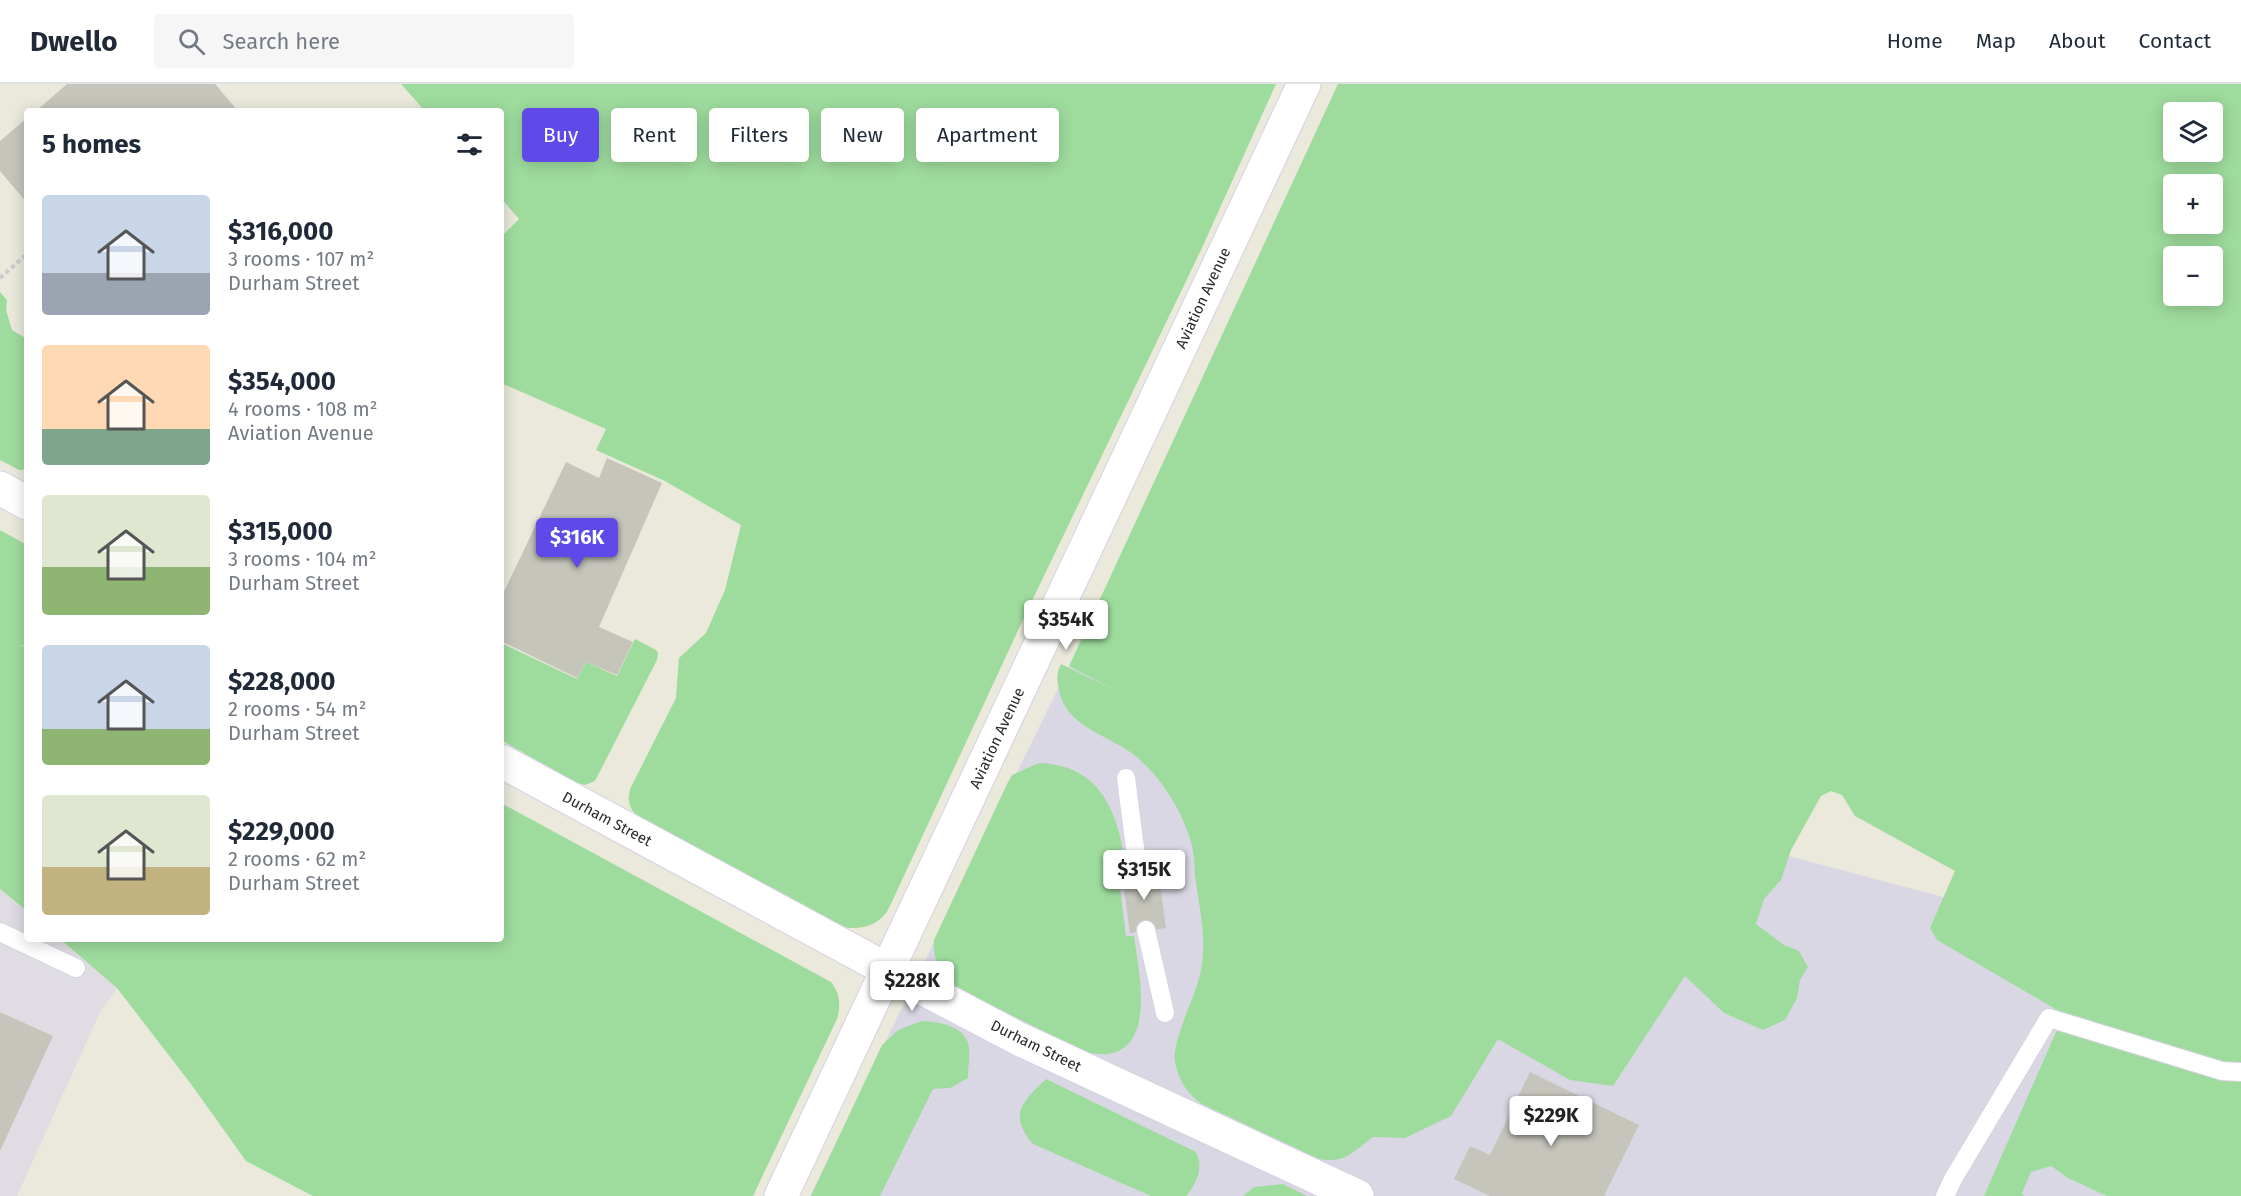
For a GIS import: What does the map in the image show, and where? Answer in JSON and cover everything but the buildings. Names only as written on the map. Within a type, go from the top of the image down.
[{"type":"street","name":"Aviation Avenue","points":[[781,1196],[1304,84]]},
{"type":"street","points":[[0,488],[24,501]]},
{"type":"street","name":"Durham Street","points":[[504,763],[1019,1039],[1357,1196]]},
{"type":"lane","points":[[1126,778],[1137,871]]},
{"type":"lane","points":[[1146,930],[1165,1013]]},
{"type":"lane","points":[[0,932],[76,968]]},
{"type":"lane","points":[[1945,1196],[2049,1018],[2222,1071],[2241,1072]]},
{"type":"path","points":[[0,278],[24,257]]},
{"type":"shaded area","points":[[1069,666],[2140,949],[2241,1196],[810,1196]]},
{"type":"shaded area","points":[[0,889],[24,909],[24,942],[63,942],[117,988],[100,1012],[17,1196],[0,1196]]},
{"type":"green space","points":[[401,84],[1276,84],[1201,250],[1028,609],[889,908],[875,923],[854,928],[840,926],[638,816],[630,806],[631,787],[676,698],[679,658],[706,633],[725,590],[741,525],[665,481],[596,450],[606,429],[504,384],[504,234],[519,219],[504,202],[504,108],[422,108]]},
{"type":"green space","points":[[1338,84],[2241,84],[2241,1196],[2107,1196],[2068,1178],[2051,1166],[2031,1172],[2022,1193],[2024,1196],[1984,1196],[2064,1014],[1937,940],[1930,928],[1955,871],[1855,816],[1842,795],[1831,791],[1821,796],[1791,850],[1781,880],[1764,899],[1756,924],[1784,945],[1799,951],[1808,967],[1800,980],[1797,998],[1785,1020],[1763,1030],[1724,1013],[1685,976],[1613,1086],[1570,1080],[1498,1039],[1451,1116],[1405,1138],[1373,1137],[1343,1158],[1319,1159],[1200,1103],[1180,1079],[1175,1052],[1197,984],[1203,950],[1202,924],[1191,843],[1176,806],[1163,785],[1147,767],[1129,751],[1081,723],[1071,714],[1063,703],[1059,690],[1058,671],[1061,664],[1117,691],[1069,666]]},
{"type":"green space","points":[[0,292],[7,300],[6,310],[12,330],[24,337],[24,469],[19,470],[0,460]]},
{"type":"green space","points":[[0,530],[24,543],[24,645],[17,646],[24,646],[24,909],[0,889]]},
{"type":"green space","points":[[635,639],[658,653],[657,660],[595,781],[585,785],[577,783],[504,742],[504,644],[577,679],[586,662],[617,676]]},
{"type":"green space","points":[[1039,763],[1060,766],[1077,772],[1090,781],[1102,793],[1117,824],[1125,861],[1117,864],[1126,936],[1134,936],[1141,1004],[1139,1022],[1133,1037],[1123,1048],[1108,1054],[1089,1053],[957,989],[943,974],[936,961],[934,940],[1007,784],[1012,775]]},
{"type":"green space","points":[[504,805],[831,982],[839,1000],[839,1009],[837,1019],[753,1196],[313,1196],[246,1161],[191,1084],[117,988],[63,942],[504,942]]},
{"type":"green space","points":[[922,1021],[944,1024],[958,1030],[963,1035],[969,1048],[968,1078],[950,1088],[933,1089],[880,1196],[811,1196],[882,1045],[898,1030]]},
{"type":"green space","points":[[1046,1079],[1196,1152],[1199,1163],[1198,1175],[1186,1196],[1151,1196],[1033,1144],[1021,1125],[1021,1109],[1030,1095]]},
{"type":"green space","points":[[1283,1184],[1307,1196],[1243,1196],[1254,1187]]}]
